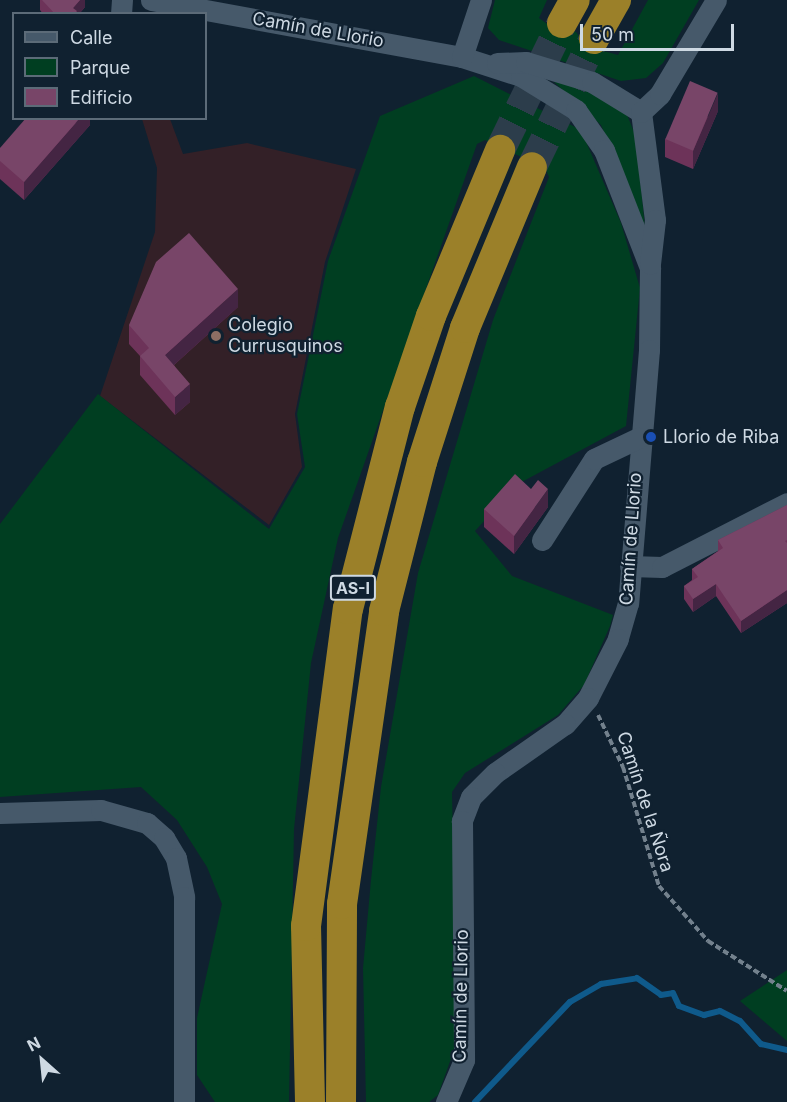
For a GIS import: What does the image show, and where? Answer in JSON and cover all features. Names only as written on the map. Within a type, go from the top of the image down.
[{"type":"highway","points":[[594,39],[616,0]]},
{"type":"highway","name":"AS-I","points":[[310,1102],[306,926],[348,609],[400,407],[430,316],[500,150]]},
{"type":"highway","name":"AS-I","points":[[340,1102],[342,904],[384,611],[422,462],[465,328],[532,167]]},
{"type":"street","points":[[462,57],[481,0]]},
{"type":"street","points":[[641,112],[660,94],[716,0]]},
{"type":"street","name":"Camín de Llorio","points":[[156,5],[197,12]]},
{"type":"street","name":"Camín de Llorio","points":[[207,14],[462,57],[521,76],[576,110],[604,150],[650,268]]},
{"type":"street","name":"Camín de Llorio","points":[[446,1102],[464,1060],[462,821],[471,797],[495,773],[565,724],[588,698],[618,639],[630,566],[638,438],[649,350],[650,268],[655,220],[641,112],[592,82],[526,62],[484,63]]},
{"type":"street","points":[[542,540],[594,459],[638,438]]},
{"type":"street","points":[[630,566],[662,567],[787,503]]},
{"type":"street","points":[[0,813],[100,810],[147,823],[164,838],[176,858],[184,897],[184,1102]]},
{"type":"path","name":"Camín de la Ñora","points":[[588,698],[623,767],[650,868],[679,912],[708,941],[787,991]]},
{"type":"shaded area","name":"Colegio Currusquinos","points":[[142,120],[170,120],[183,154],[247,143],[356,169],[325,262],[295,414],[302,467],[269,525],[100,396],[155,232],[157,168]]},
{"type":"green space","points":[[495,0],[547,0],[539,18],[554,29],[576,32],[586,46],[618,55],[648,0],[699,0],[663,63],[646,78],[621,81],[499,40],[488,28]]},
{"type":"green space","points":[[474,76],[581,130],[621,223],[640,288],[626,426],[518,484],[475,531],[512,576],[613,615],[584,685],[558,715],[465,773],[452,792],[457,1042],[438,1095],[429,1102],[366,1102],[363,968],[371,880],[381,787],[418,573],[493,320],[549,177],[545,168],[485,140],[477,144],[338,538],[311,663],[294,829],[289,1102],[215,1102],[197,1075],[197,1018],[222,904],[207,867],[177,820],[141,787],[0,797],[0,524],[98,394],[269,529],[305,467],[297,414],[328,261],[380,116]]},
{"type":"green space","points":[[554,82],[577,84],[626,112],[636,137],[645,228],[601,125]]},
{"type":"green space","points":[[787,970],[787,1041],[740,1001]]},
{"type":"building","points":[[42,0],[80,0],[73,8],[76,12],[53,12]]},
{"type":"building","points":[[690,81],[718,93],[693,151],[665,139]]},
{"type":"building","points":[[24,120],[78,120],[24,182],[0,161],[0,148]]},
{"type":"building","points":[[189,233],[238,289],[165,355],[190,384],[175,397],[140,356],[149,348],[129,325],[156,262]]},
{"type":"building","points":[[515,474],[531,489],[538,480],[548,489],[514,536],[484,509]]},
{"type":"building","points":[[787,505],[787,540],[785,541],[787,543],[787,590],[741,621],[716,584],[693,599],[684,586],[698,577],[692,569],[723,548],[718,540]]},
{"type":"waterway","points":[[475,1102],[570,1002],[601,984],[637,978],[661,995],[673,993],[679,1006],[704,1015],[720,1011],[740,1021],[761,1044],[787,1050]]},
{"type":"tunnel","points":[[500,150],[562,23]]},
{"type":"tunnel","points":[[532,167],[594,39]]},
{"type":"place","name":"Colegio Currusquinos","points":[[216,336]]},
{"type":"place","name":"Llorio de Riba","points":[[651,437]]}]
